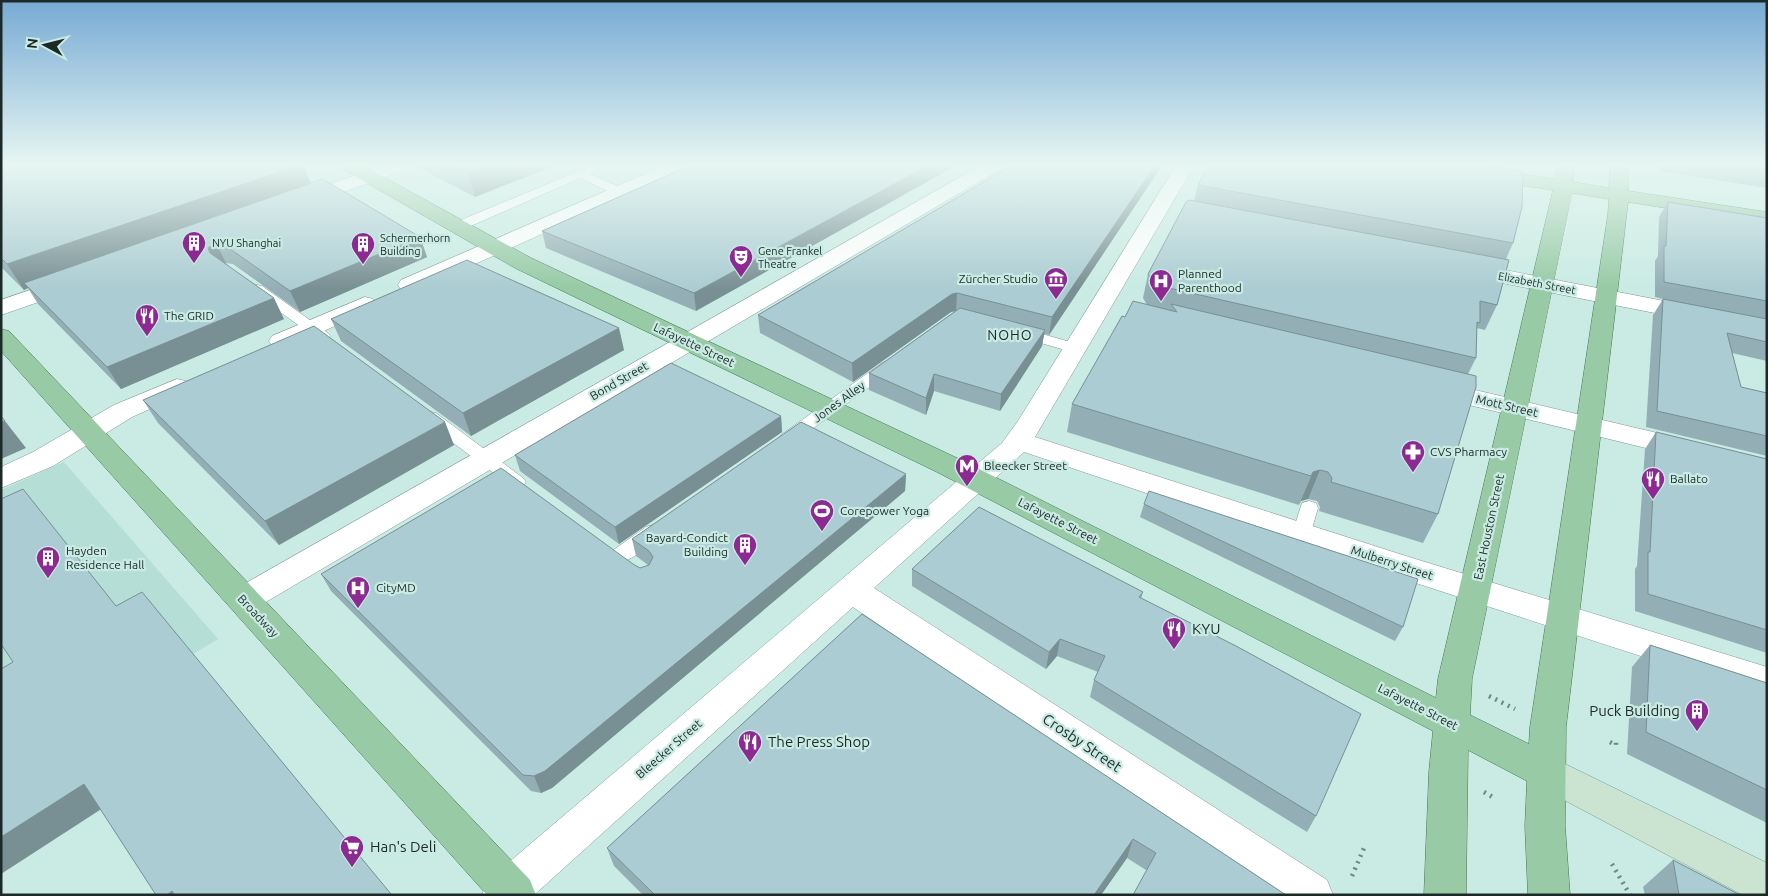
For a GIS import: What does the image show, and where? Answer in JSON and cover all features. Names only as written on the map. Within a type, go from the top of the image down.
[{"type":"main road","name":"Lafayette Street","points":[[423,206],[531,267],[978,480],[1767,885]]},
{"type":"main road","name":"East Houston Street","points":[[1445,895],[1451,724],[1455,679],[1558,206]]},
{"type":"main road","points":[[1549,895],[1544,826],[1548,726],[1618,206]]},
{"type":"main road","points":[[1719,206],[1767,218]]},
{"type":"main road","name":"Broadway","points":[[1,336],[510,893]]},
{"type":"street","points":[[257,352],[589,206]]},
{"type":"street","name":"Bond Street","points":[[243,600],[924,206]]},
{"type":"street","name":"Bleecker Street","points":[[510,893],[978,480],[1019,441],[1161,206]]},
{"type":"street","points":[[1159,210],[1182,214]]},
{"type":"street","name":"Elizabeth Street","points":[[1449,266],[1767,328]]},
{"type":"street","points":[[1,308],[83,279]]},
{"type":"street","points":[[1101,307],[1127,313]]},
{"type":"street","points":[[1,478],[43,459],[123,411],[195,379]]},
{"type":"street","name":"Mott Street","points":[[1417,384],[1710,454]]},
{"type":"street","name":"Mulberry Street","points":[[1019,441],[1305,521],[1476,590],[1767,682]]},
{"type":"street","name":"Crosby Street","points":[[852,590],[1312,895]]},
{"type":"lane","points":[[459,226],[506,206]]},
{"type":"lane","points":[[243,280],[334,344]]},
{"type":"lane","points":[[1010,331],[1076,348]]},
{"type":"lane","name":"Jones Alley","points":[[774,448],[901,357]]},
{"type":"lane","points":[[419,408],[530,492]]},
{"type":"lane","points":[[603,545],[625,561],[665,524]]},
{"type":"path","points":[[1489,696],[1515,709]]},
{"type":"path","points":[[1610,742],[1616,745],[1616,742]]},
{"type":"path","points":[[1484,792],[1496,799]]},
{"type":"path","points":[[1352,876],[1364,848]]},
{"type":"path","points":[[1612,864],[1630,895]]},
{"type":"shaded area","points":[[64,462],[218,639],[1,769],[1,490]]},
{"type":"building","points":[[1,206],[179,206],[7,264],[1,258]]},
{"type":"building","points":[[246,206],[368,206],[420,237],[290,291],[223,244],[216,243],[208,248],[210,253],[274,298],[107,367],[24,283]]},
{"type":"building","points":[[599,206],[854,206],[694,293],[542,231]]},
{"type":"building","points":[[943,206],[1128,206],[1052,317],[957,293],[952,294],[852,363],[758,315]]},
{"type":"building","points":[[1184,206],[1220,206],[1509,260],[1497,305],[1480,301],[1480,323],[1477,322],[1476,358],[1156,285],[1148,274]]},
{"type":"building","points":[[1311,206],[1522,206],[1513,243]]},
{"type":"building","points":[[1668,206],[1692,206],[1767,218],[1767,301],[1664,282],[1664,246],[1666,246]]},
{"type":"building","points":[[467,260],[619,328],[463,413],[331,319]]},
{"type":"building","points":[[1663,299],[1767,319],[1767,342],[1727,333],[1741,387],[1767,393],[1767,436],[1657,411]]},
{"type":"building","points":[[1133,301],[1177,312],[1171,304],[1476,376],[1476,387],[1438,514],[1331,482],[1332,478],[1328,472],[1320,470],[1313,472],[1311,476],[1072,404],[1122,316],[1125,317]]},
{"type":"building","points":[[960,308],[1045,330],[1001,394],[934,374],[926,398],[869,373]]},
{"type":"building","points":[[314,326],[445,422],[265,521],[143,400]]},
{"type":"building","points":[[671,363],[781,416],[615,527],[515,455]]},
{"type":"building","points":[[801,422],[906,474],[545,771],[534,776],[523,775],[321,574],[501,468],[640,568],[649,565],[653,557],[649,551],[632,539]]},
{"type":"building","points":[[1656,432],[1767,459],[1767,630],[1648,594],[1648,552],[1650,552]]},
{"type":"building","points":[[23,489],[116,606],[142,592],[390,895],[175,895],[172,891],[167,895],[156,895],[84,784],[1,837],[1,669],[13,662],[1,644],[1,499]]},
{"type":"building","points":[[1149,491],[1418,579],[1403,627],[1144,504]]},
{"type":"building","points":[[979,507],[1143,592],[1139,597],[1236,646],[1361,714],[1316,816],[1094,680],[1105,656],[1060,639],[1049,652],[912,569]]},
{"type":"building","points":[[862,614],[1286,895],[1133,895],[1156,853],[1133,839],[1094,895],[655,895],[607,848]]},
{"type":"building","name":"Puck Building","points":[[1650,645],[1767,683],[1767,790],[1646,732]]},
{"type":"building","points":[[1673,860],[1740,895],[1679,895]]},
{"type":"place","name":"NYU Shanghai","points":[[194,264]]},
{"type":"place","name":"Schermerhorn Building","points":[[363,265]]},
{"type":"place","name":"Gene Frankel Theatre","points":[[741,278]]},
{"type":"place","name":"Zürcher Studio","points":[[1056,300]]},
{"type":"place","name":"Planned Parenthood","points":[[1161,302]]},
{"type":"place","name":"The GRID","points":[[147,337]]},
{"type":"place","name":"CVS Pharmacy","points":[[1413,473]]},
{"type":"place","name":"Bleecker Street","points":[[967,487]]},
{"type":"place","name":"Ballato","points":[[1653,500]]},
{"type":"place","name":"Corepower Yoga","points":[[822,532]]},
{"type":"place","name":"Bayard-Condict Building","points":[[745,566]]},
{"type":"place","name":"Hayden Residence Hall","points":[[48,579]]},
{"type":"place","name":"CityMD","points":[[358,609]]},
{"type":"place","name":"KYU","points":[[1174,650]]},
{"type":"place","name":"Puck Building","points":[[1697,732]]},
{"type":"place","name":"The Press Shop","points":[[750,763]]},
{"type":"place","name":"Han's Deli","points":[[352,868]]},
{"type":"district","name":"NOHO","points":[[1010,335]]}]
